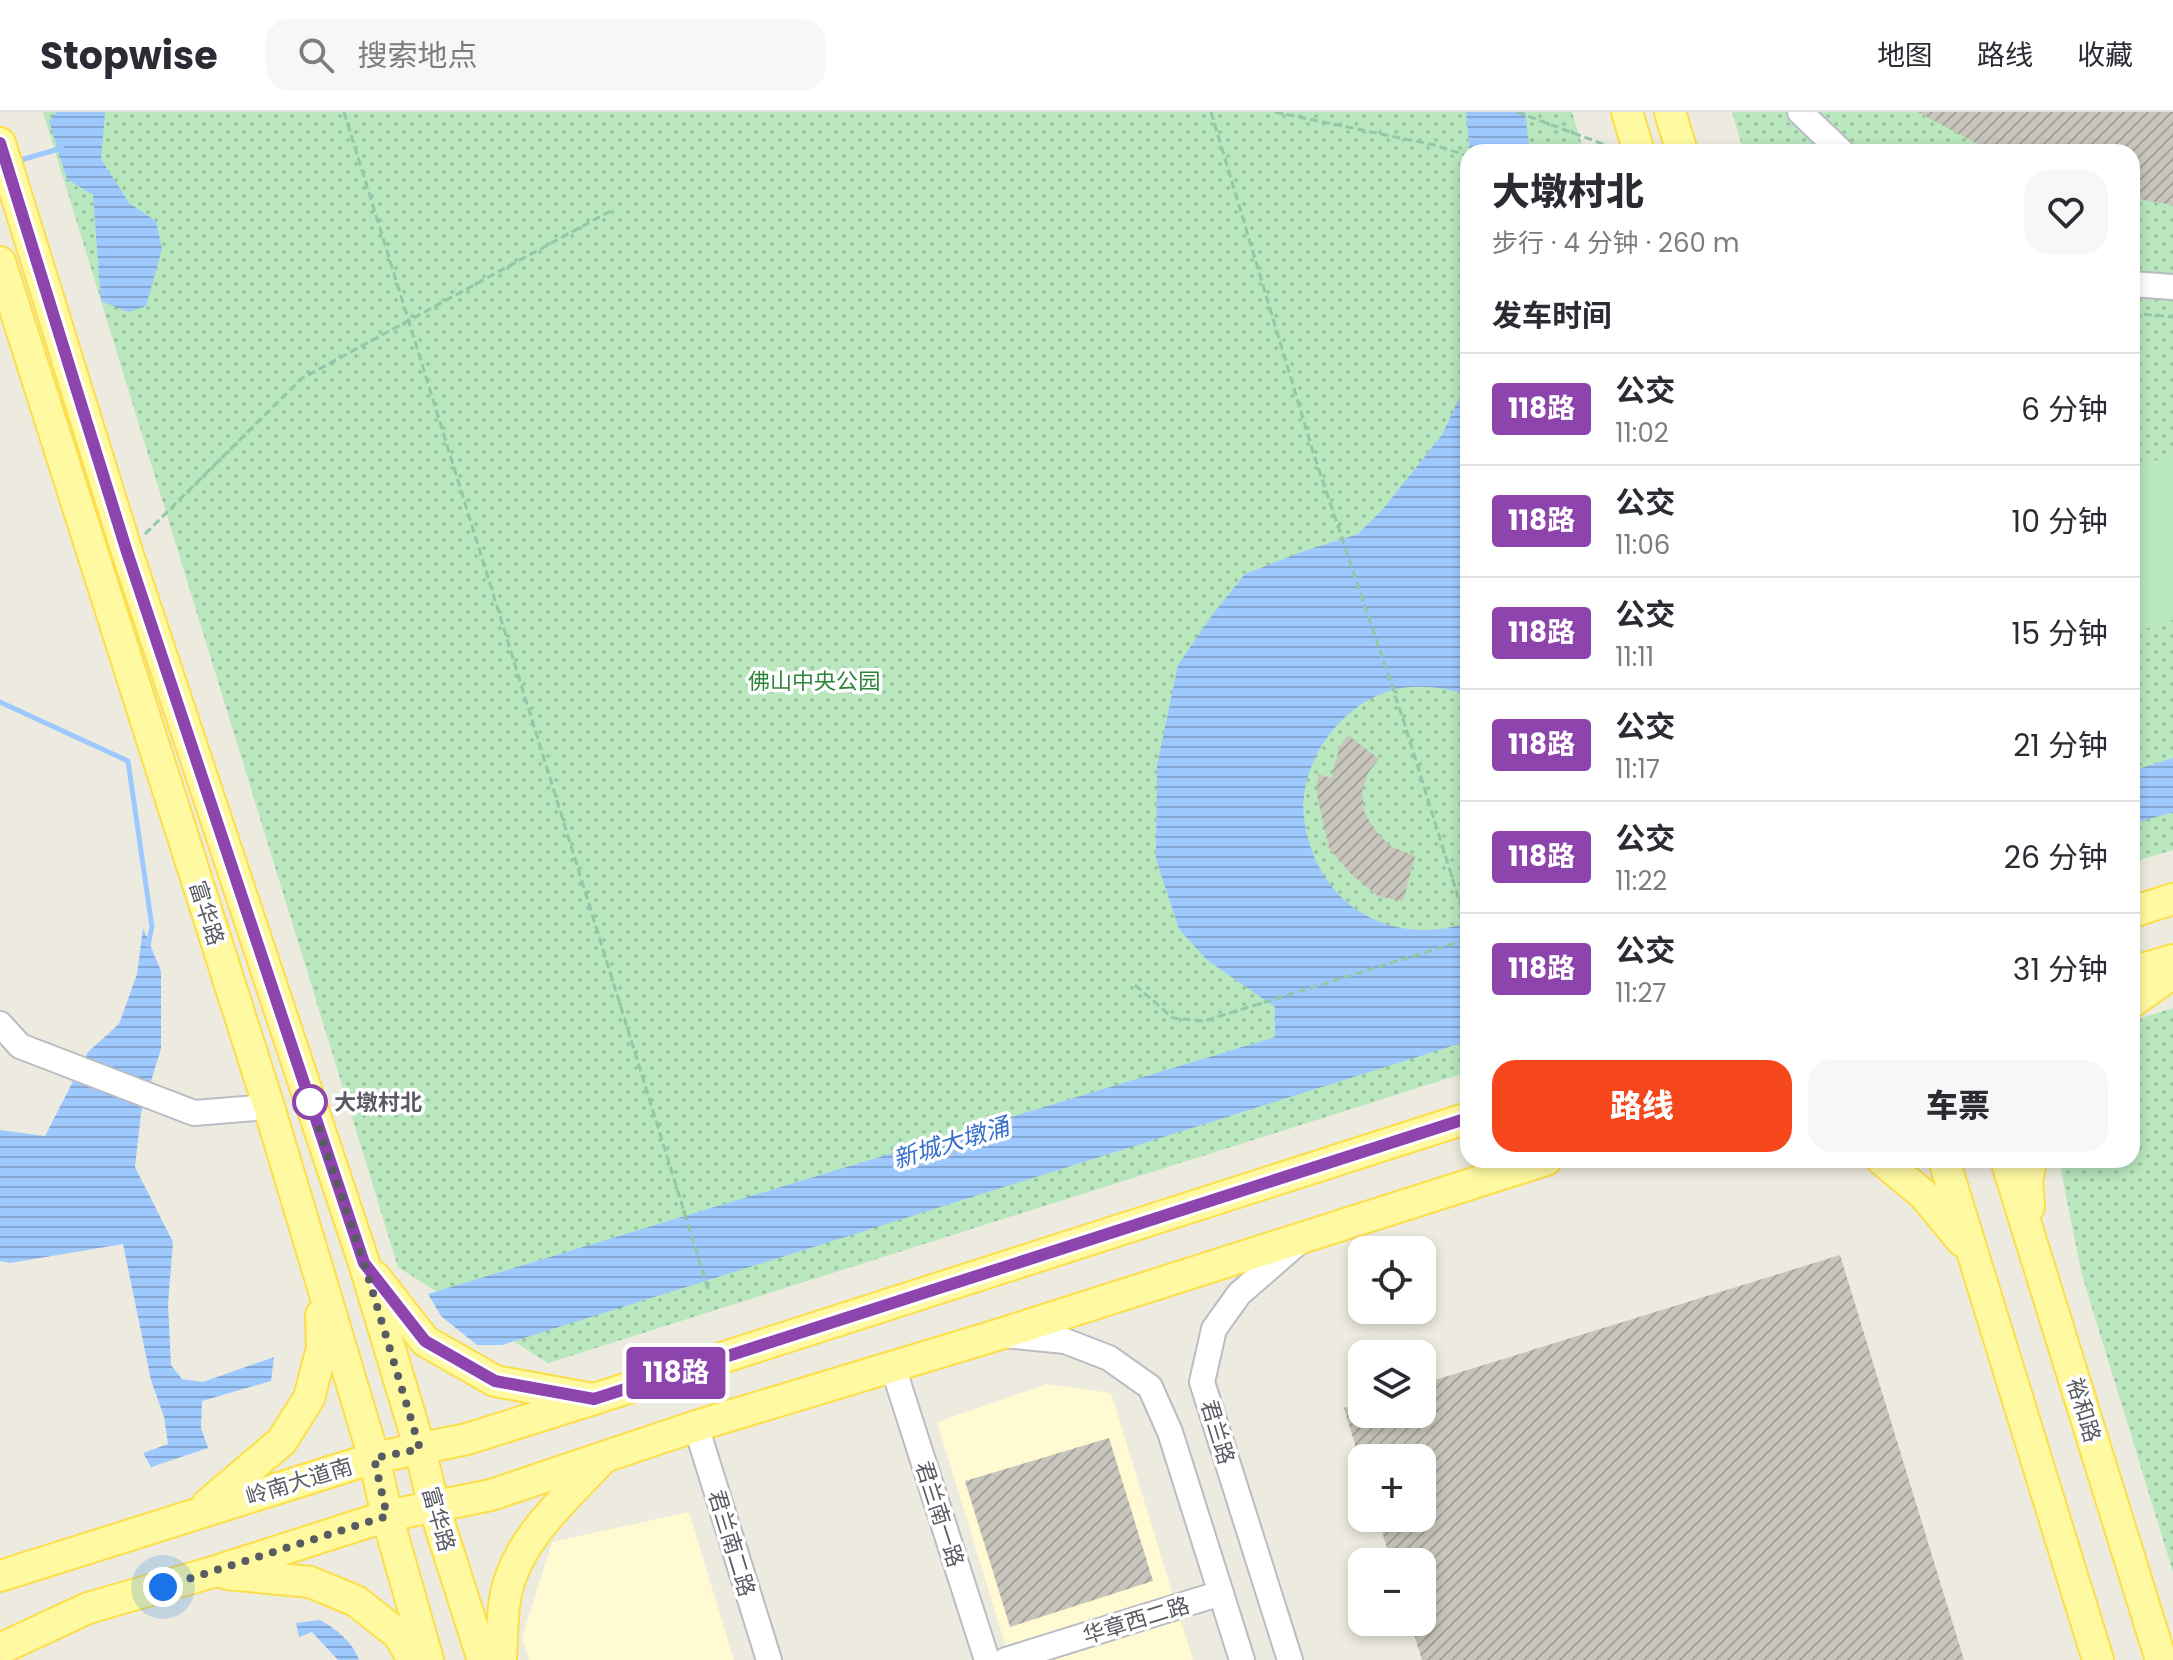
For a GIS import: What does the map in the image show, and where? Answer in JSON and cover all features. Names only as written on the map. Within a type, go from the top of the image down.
[{"type":"main road","points":[[1626,144],[1627,112]]},
{"type":"main road","points":[[1670,112],[1680,144]]},
{"type":"main road","name":"富华路","points":[[0,143],[127,552],[364,1263],[420,1449],[434,1507],[483,1660]]},
{"type":"main road","name":"富华路","points":[[0,262],[269,1107],[374,1458],[387,1516],[428,1660]]},
{"type":"main road","points":[[2140,898],[2173,897]]},
{"type":"main road","points":[[2140,909],[2173,897]]},
{"type":"main road","points":[[2140,970],[2173,960]]},
{"type":"main road","points":[[2140,996],[2173,973]]},
{"type":"main road","points":[[2140,1011],[2173,1001]]},
{"type":"main road","name":"岭南大道南","points":[[0,1576],[374,1458],[467,1439],[1460,1121]]},
{"type":"main road","points":[[0,1649],[88,1608],[387,1516],[491,1495],[696,1426],[997,1335],[1520,1168]]},
{"type":"main road","points":[[1892,1168],[1924,1195],[1972,1254]]},
{"type":"main road","points":[[1946,1168],[2098,1660]]},
{"type":"main road","name":"裕和路","points":[[2009,1168],[2161,1660]]},
{"type":"main road","points":[[2029,1168],[2027,1181],[2031,1237]]},
{"type":"main road","points":[[364,1263],[425,1341],[495,1381],[594,1399]]},
{"type":"main road","points":[[197,1513],[282,1441],[309,1398],[322,1348],[319,1273]]},
{"type":"main road","points":[[501,1660],[505,1597],[518,1560],[538,1529],[604,1456]]},
{"type":"main road","points":[[213,1572],[310,1582],[356,1601],[399,1635],[413,1660]]},
{"type":"street","points":[[1800,112],[1834,144]]},
{"type":"street","points":[[2140,285],[2173,287]]},
{"type":"street","points":[[0,1024],[20,1046],[194,1113],[269,1107]]},
{"type":"street","name":"君兰路","points":[[1290,1660],[1202,1382],[1214,1329],[1239,1294],[1306,1235]]},
{"type":"street","name":"君兰路","points":[[997,1335],[1065,1341],[1109,1358],[1150,1387],[1170,1432],[1242,1660]]},
{"type":"street","name":"君兰南一路","points":[[893,1367],[987,1660]]},
{"type":"street","name":"君兰南二路","points":[[696,1426],[769,1660]]},
{"type":"street","name":"华章西二路","points":[[1006,1660],[1221,1593]]},
{"type":"path","points":[[344,112],[709,1292]]},
{"type":"path","points":[[1211,112],[1330,501],[1403,719],[1460,904]]},
{"type":"path","points":[[1275,112],[1434,145],[1460,153]]},
{"type":"path","points":[[1517,112],[1609,144]]},
{"type":"path","points":[[127,552],[301,379],[614,209]]},
{"type":"path","points":[[2140,314],[2173,317]]},
{"type":"path","points":[[1135,985],[1173,1018],[1204,1021],[1252,1009],[1460,942]]},
{"type":"shaded area","points":[[1047,1384],[1111,1393],[1193,1660],[1010,1660],[937,1422]]},
{"type":"shaded area","points":[[689,1512],[734,1660],[529,1660],[522,1638],[552,1542]]},
{"type":"green space","name":"佛山中央公园","points":[[43,112],[1572,112],[1582,144],[1460,144],[1460,1075],[548,1363],[398,1267]]},
{"type":"green space","points":[[1732,112],[2173,112],[2173,850],[2140,860],[2140,144],[1742,144]]},
{"type":"green space","points":[[2173,455],[2173,620],[2140,630],[2140,465]]},
{"type":"green space","points":[[2173,1008],[2173,1572],[2082,1275],[2061,1168],[2140,1168],[2140,1018]]},
{"type":"water","points":[[57,112],[105,112],[101,159],[129,203],[156,221],[162,249],[146,306],[128,312],[101,301],[93,195],[67,179],[49,121]]},
{"type":"water","points":[[1466,112],[1525,112],[1529,144],[1469,144]]},
{"type":"water","name":"新城大墩涌","points":[[1460,396],[1460,693],[1435,688],[1402,688],[1381,694],[1344,718],[1317,754],[1308,775],[1304,818],[1311,848],[1323,874],[1339,895],[1360,912],[1383,923],[1410,929],[1438,929],[1460,925],[1460,1044],[502,1345],[477,1345],[441,1316],[428,1294],[1275,1037],[1275,1007],[1207,960],[1179,929],[1156,859],[1157,765],[1178,665],[1245,574],[1358,534],[1383,509],[1442,435]]},
{"type":"water","points":[[2173,758],[2173,812],[2140,822],[2140,768]]},
{"type":"water","points":[[143,928],[161,971],[161,1049],[141,1113],[135,1167],[173,1242],[168,1304],[171,1365],[182,1379],[203,1382],[274,1357],[271,1381],[202,1401],[201,1428],[208,1448],[151,1467],[143,1453],[168,1444],[164,1417],[151,1380],[123,1244],[10,1263],[0,1261],[0,1130],[45,1136],[88,1052],[119,1024],[137,974]]},
{"type":"water","points":[[320,1620],[353,1647],[359,1660],[338,1660],[312,1632],[299,1637],[296,1623]]},
{"type":"building","points":[[1918,112],[2173,112],[2173,205],[2140,199],[2140,144],[1977,144]]},
{"type":"building","points":[[1348,735],[1379,759],[1368,773],[1362,791],[1364,811],[1374,829],[1390,846],[1415,856],[1403,901],[1378,896],[1351,874],[1329,848],[1317,795],[1318,774],[1331,778],[1340,746]]},
{"type":"building","points":[[1840,1255],[1964,1660],[1422,1660],[1414,1636],[1436,1636],[1436,1548],[1387,1548],[1382,1532],[1436,1532],[1436,1444],[1355,1444],[1350,1428],[1436,1428],[1436,1380]]},
{"type":"building","points":[[1109,1438],[1153,1581],[1010,1627],[965,1481]]},
{"type":"waterway","points":[[14,162],[62,148]]},
{"type":"waterway","points":[[0,702],[128,761],[152,927],[148,945]]},
{"type":"bus line","name":"118路","points":[[0,143],[127,552],[364,1263],[425,1341],[495,1381],[594,1399],[1460,1121]]},
{"type":"place","name":"大墩村北","points":[[310,1102]]},
{"type":"route","points":[[163,1587],[387,1516],[374,1458],[420,1449],[364,1263],[310,1102]]}]
